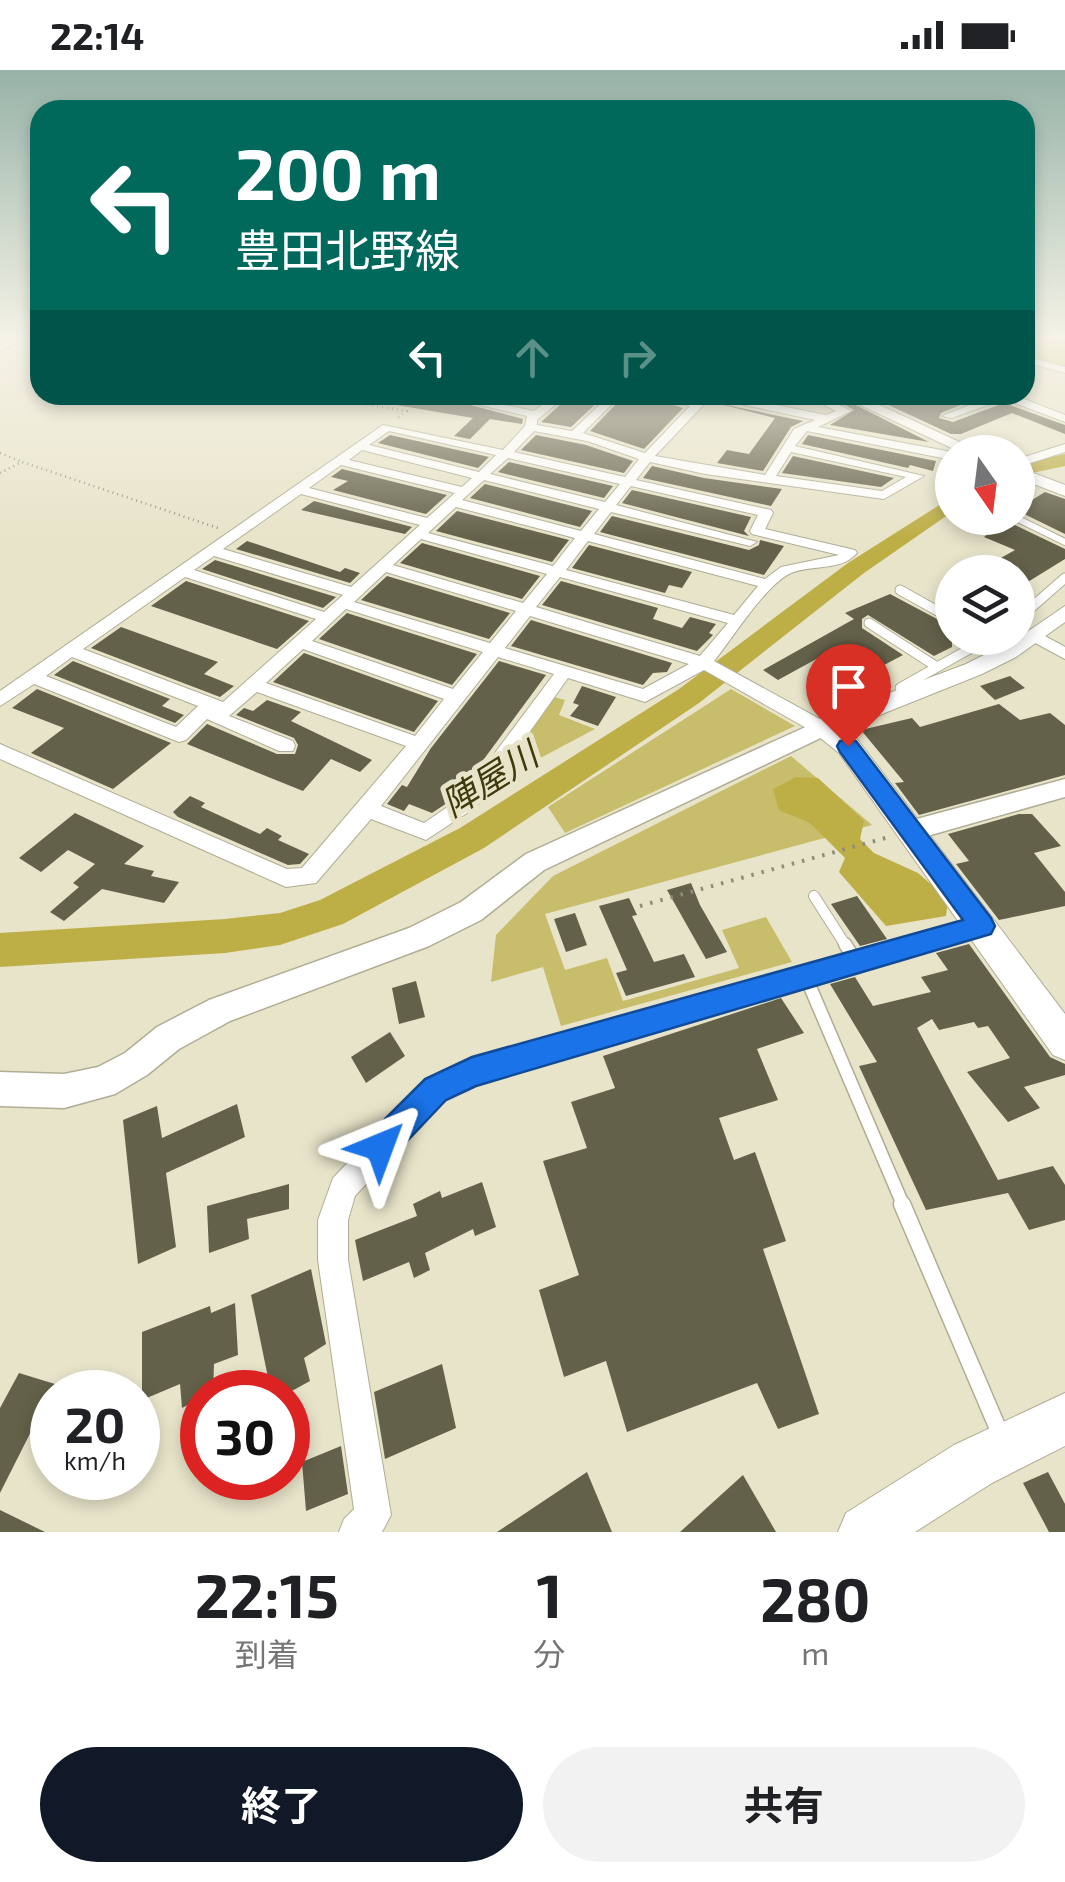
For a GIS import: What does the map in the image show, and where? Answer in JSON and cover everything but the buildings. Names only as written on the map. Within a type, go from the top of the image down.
[{"type":"main road","points":[[868,405],[935,435]]},
{"type":"main road","points":[[1035,479],[1065,491]]},
{"type":"main road","points":[[1035,622],[1065,612]]},
{"type":"main road","points":[[821,728],[974,669],[991,655]]},
{"type":"main road","points":[[821,728],[848,746],[1065,1043]]},
{"type":"main road","points":[[865,1532],[1006,1448],[1065,1419]]},
{"type":"street","points":[[477,405],[648,458],[768,479],[884,495],[918,476],[787,448]]},
{"type":"street","points":[[32,676],[179,734],[255,685],[506,454],[549,405]]},
{"type":"street","points":[[575,435],[606,405]]},
{"type":"street","points":[[0,752],[286,878],[308,876],[367,809],[628,482],[698,405]]},
{"type":"street","points":[[747,405],[826,418]]},
{"type":"street","points":[[768,479],[802,427],[845,411],[832,405]]},
{"type":"street","points":[[948,416],[978,405]]},
{"type":"street","points":[[1031,405],[1065,418]]},
{"type":"street","points":[[0,700],[387,427],[766,513],[731,572]]},
{"type":"street","points":[[802,427],[935,453]]},
{"type":"street","points":[[874,441],[916,427]]},
{"type":"street","points":[[213,550],[494,650],[645,696],[710,665],[738,621],[768,584],[786,570],[843,559],[850,554],[608,507],[359,446]]},
{"type":"street","points":[[1035,458],[1065,448]]},
{"type":"street","points":[[339,461],[584,537],[768,584]]},
{"type":"street","points":[[299,489],[556,572],[738,621]]},
{"type":"street","points":[[382,566],[710,665],[821,728]]},
{"type":"street","points":[[183,572],[326,618]]},
{"type":"street","points":[[1035,633],[1065,654]]},
{"type":"street","points":[[299,642],[456,698]]},
{"type":"street","points":[[70,650],[218,708]]},
{"type":"street","points":[[367,809],[426,832],[470,802],[564,672]]},
{"type":"street","points":[[255,685],[419,744]]},
{"type":"street","points":[[218,708],[216,718],[286,746]]},
{"type":"street","points":[[0,1089],[64,1092],[102,1082],[136,1064],[168,1038],[220,1010],[420,936],[471,911],[535,862],[821,728]]},
{"type":"street","points":[[913,830],[1065,788]]},
{"type":"street","points":[[356,1532],[373,1514],[333,1260],[334,1220],[343,1188],[436,1090],[472,1072],[982,926]]},
{"type":"lane","points":[[1035,527],[1065,542]]},
{"type":"lane","points":[[1035,614],[1065,578]]},
{"type":"lane","points":[[900,590],[935,610]]},
{"type":"lane","points":[[869,623],[938,667]]},
{"type":"lane","points":[[906,697],[900,688],[959,655]]},
{"type":"lane","points":[[814,896],[855,960]]},
{"type":"lane","points":[[805,975],[1006,1448]]},
{"type":"path","points":[[370,405],[407,411],[387,427]]},
{"type":"path","points":[[0,454],[234,534]]},
{"type":"path","points":[[0,473],[22,462]]},
{"type":"path","points":[[640,906],[913,830]]},
{"type":"shaded area","points":[[731,689],[795,726],[565,833],[548,807]]},
{"type":"shaded area","points":[[554,697],[565,700],[559,715],[595,729],[514,772],[500,768]]},
{"type":"shaded area","points":[[791,756],[872,825],[545,914],[565,970],[607,958],[623,1001],[739,968],[722,930],[766,917],[792,962],[561,1026],[543,967],[491,982],[496,935],[553,876]]},
{"type":"shaded area","points":[[796,777],[818,778],[864,821],[860,839],[874,853],[918,873],[948,899],[946,916],[886,926],[839,872],[845,858],[810,823],[779,810],[773,789]]},
{"type":"waterway","name":"陣屋川","points":[[1035,466],[1065,460]]},
{"type":"waterway","name":"陣屋川","points":[[0,950],[225,936],[280,929],[330,913],[472,838],[689,696],[856,568],[935,515]]},
{"type":"route","points":[[380,1147],[436,1090],[472,1072],[982,926],[848,746]]}]
